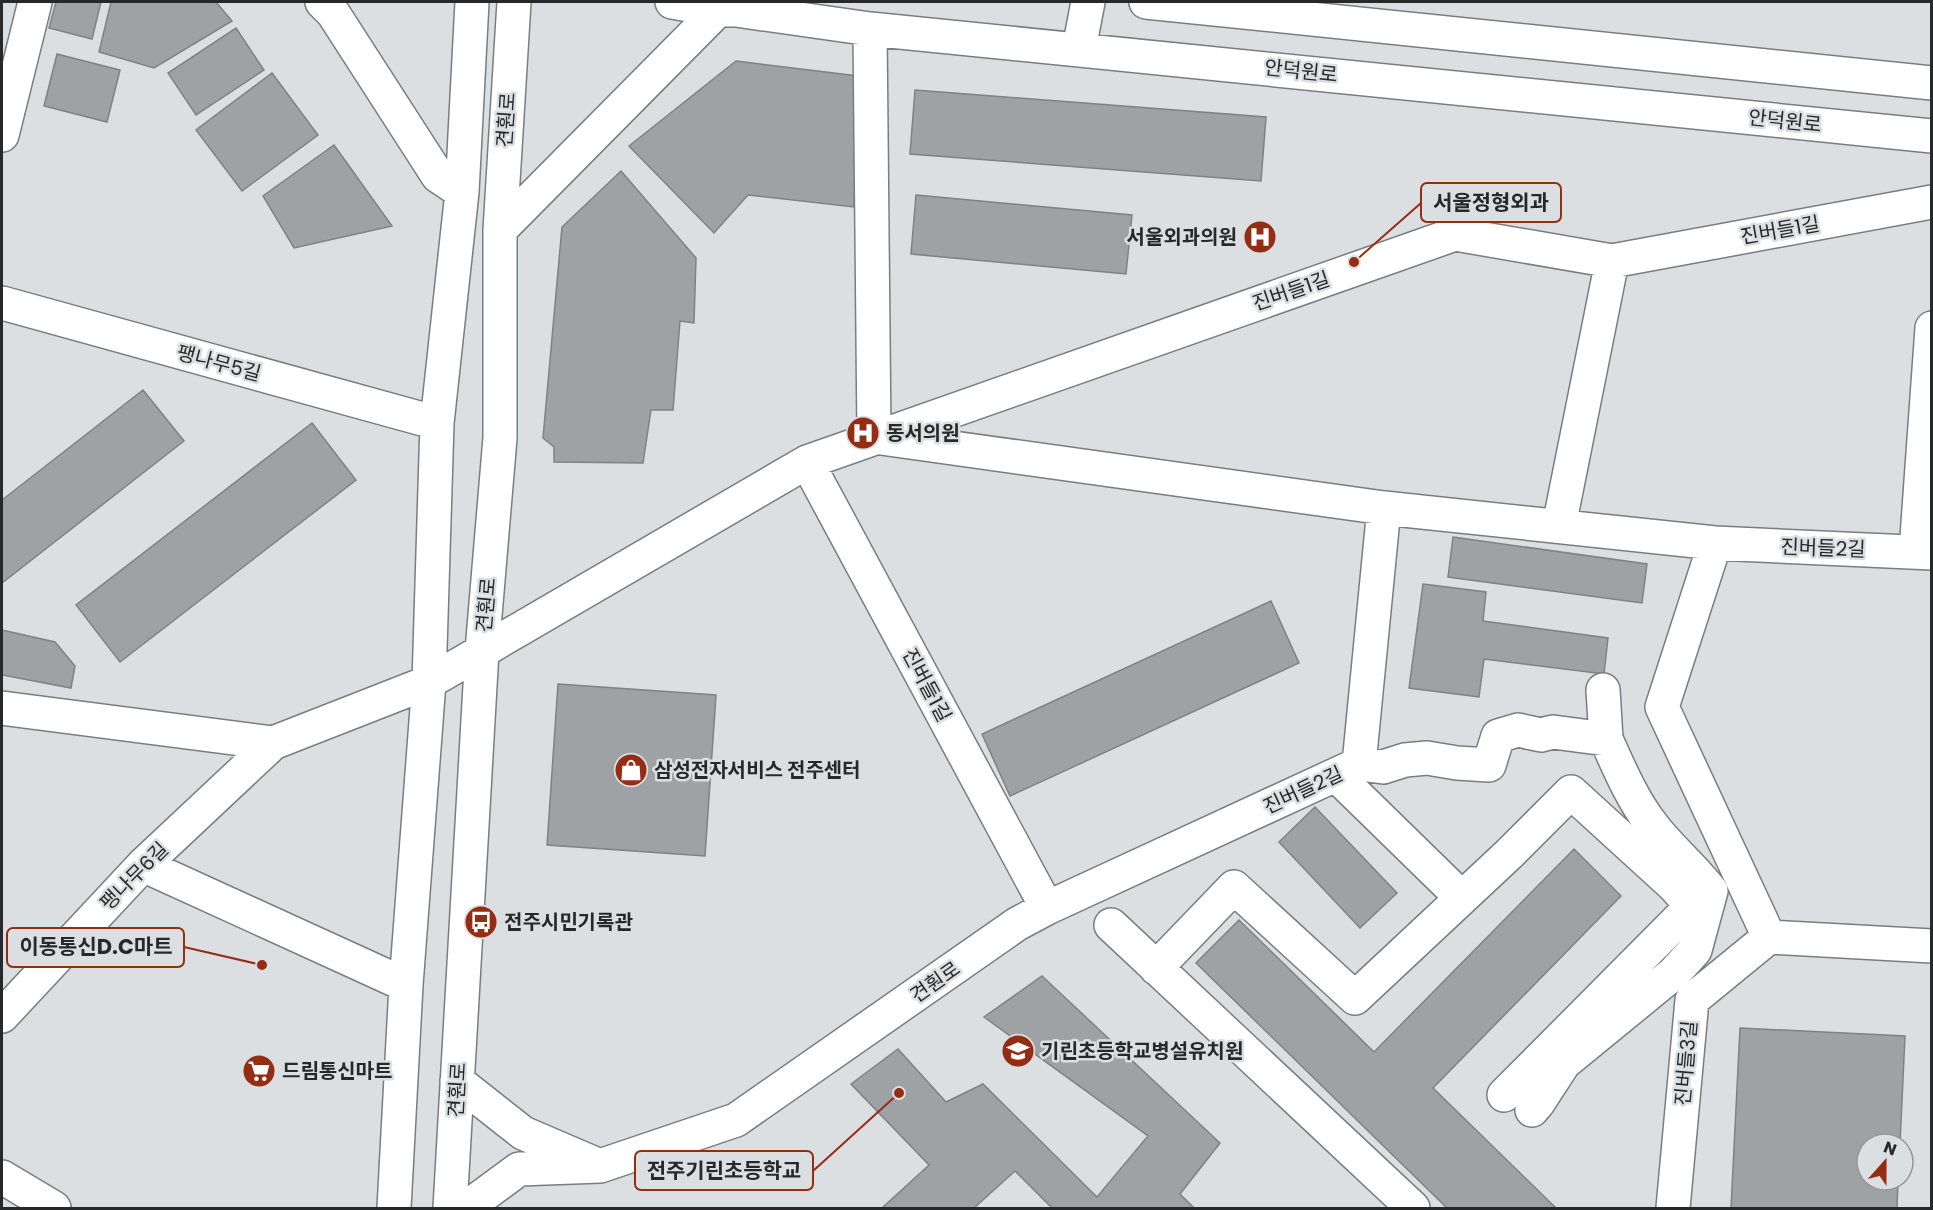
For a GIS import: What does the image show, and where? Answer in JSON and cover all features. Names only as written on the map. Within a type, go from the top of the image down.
[{"type":"street","points":[[2,134],[35,2]]},
{"type":"street","points":[[322,2],[333,12],[438,176],[462,192]]},
{"type":"street","name":"견훤로","points":[[394,1209],[406,985],[429,682],[437,423],[462,192],[472,2]]},
{"type":"street","name":"견훤로","points":[[450,1209],[482,651],[500,438],[500,230],[514,2]]},
{"type":"street","name":"안덕원로","points":[[672,2],[870,29],[1918,135]]},
{"type":"street","points":[[1079,49],[1088,2]]},
{"type":"street","points":[[1146,2],[1932,83],[1918,135]]},
{"type":"street","points":[[500,230],[718,10]]},
{"type":"street","points":[[870,29],[874,437]]},
{"type":"street","name":"진버들1길","points":[[429,682],[807,462],[1455,234],[1612,261],[1932,202]]},
{"type":"street","points":[[1559,526],[1612,261]]},
{"type":"street","name":"팽나무5길","points":[[2,303],[437,423]]},
{"type":"street","points":[[1924,552],[1932,328]]},
{"type":"street","name":"진버들2길","points":[[874,437],[1384,508],[1715,543],[1924,552]]},
{"type":"street","name":"진버들1길","points":[[807,462],[1047,908]]},
{"type":"street","name":"진버들2길","points":[[1047,908],[1347,769],[1384,508]]},
{"type":"street","points":[[1715,543],[1662,707],[1769,937],[1932,946]]},
{"type":"street","name":"팽나무6길","points":[[2,1016],[143,866],[273,743],[429,682]]},
{"type":"street","points":[[1156,968],[1234,887],[1355,998],[1509,854],[1570,792],[1673,885],[1692,906],[1518,1103],[1538,1103],[1564,1063],[1674,973],[1695,950],[1711,891],[1700,876],[1651,825],[1622,776],[1606,739],[1603,690]]},
{"type":"street","name":"팽나무6길","points":[[2,708],[273,743]]},
{"type":"street","points":[[1347,769],[1383,767],[1404,760],[1427,758],[1457,764],[1489,765],[1498,736],[1518,730],[1541,735],[1553,732],[1606,739]]},
{"type":"street","points":[[1347,769],[1462,898]]},
{"type":"street","points":[[143,866],[406,985]]},
{"type":"street","name":"견훤로","points":[[526,1169],[600,1166],[736,1120],[1017,924],[1047,908]]},
{"type":"street","points":[[1111,925],[1413,1209]]},
{"type":"street","name":"진버들3길","points":[[1672,1209],[1692,1000],[1769,937]]},
{"type":"street","points":[[457,1081],[523,1133],[600,1166]]},
{"type":"street","points":[[466,1209],[519,1169],[526,1169],[529,1135]]},
{"type":"street","points":[[2,1177],[54,1209]]},
{"type":"building","points":[[56,2],[101,2],[92,39],[49,28]]},
{"type":"building","points":[[111,2],[216,2],[232,21],[154,68],[99,52]]},
{"type":"building","points":[[236,28],[264,70],[196,115],[168,73]]},
{"type":"building","points":[[57,54],[120,70],[107,122],[44,106]]},
{"type":"building","points":[[736,61],[858,76],[854,207],[748,195],[714,233],[629,146]]},
{"type":"building","points":[[272,73],[318,135],[242,191],[196,130]]},
{"type":"building","points":[[915,90],[1266,117],[1261,181],[910,154]]},
{"type":"building","points":[[334,145],[392,226],[294,248],[263,196]]},
{"type":"building","points":[[621,171],[696,258],[694,323],[680,321],[673,410],[651,410],[643,463],[554,462],[554,447],[543,438],[562,227]]},
{"type":"building","points":[[916,195],[1132,215],[1126,274],[911,254]]},
{"type":"building","points":[[143,390],[184,441],[2,583],[2,500]]},
{"type":"building","points":[[312,423],[356,480],[120,662],[76,605]]},
{"type":"building","points":[[1453,537],[1647,564],[1642,603],[1448,577]]},
{"type":"building","points":[[1423,584],[1486,592],[1483,621],[1608,638],[1604,674],[1484,659],[1479,697],[1409,688]]},
{"type":"building","points":[[1271,601],[1299,663],[1010,796],[982,734]]},
{"type":"building","points":[[2,630],[55,642],[75,666],[71,688],[2,675]]},
{"type":"building","name":"삼성전자서비스 전주센터","points":[[558,684],[716,695],[705,856],[547,845]]},
{"type":"building","points":[[1315,807],[1397,893],[1360,928],[1279,842]]},
{"type":"building","points":[[1574,849],[1621,896],[1433,1088],[1556,1208],[1447,1208],[1196,963],[1239,920],[1374,1052]]},
{"type":"building","points":[[1042,976],[1220,1143],[1180,1194],[1194,1208],[1052,1208],[1015,1171],[974,1208],[882,1208],[929,1165],[851,1084],[898,1049],[946,1102],[983,1084],[1097,1197],[1148,1136],[984,1017]]},
{"type":"building","points":[[1740,1028],[1905,1036],[1901,1132],[1855,1132],[1855,1192],[1898,1192],[1897,1208],[1731,1208]]},
{"type":"place","name":"서울외과의원","points":[[1260,237]]},
{"type":"place","name":"서울정형외과","points":[[1354,262]]},
{"type":"place","name":"동서의원","points":[[863,433]]},
{"type":"place","name":"삼성전자서비스 전주센터","points":[[631,770]]},
{"type":"place","name":"전주시민기록관","points":[[481,922]]},
{"type":"place","name":"이동통신D.C마트","points":[[262,965]]},
{"type":"place","name":"기린초등학교병설유치원","points":[[1018,1051]]},
{"type":"place","name":"드림통신마트","points":[[259,1071]]},
{"type":"place","name":"전주기린초등학교","points":[[899,1093]]}]
